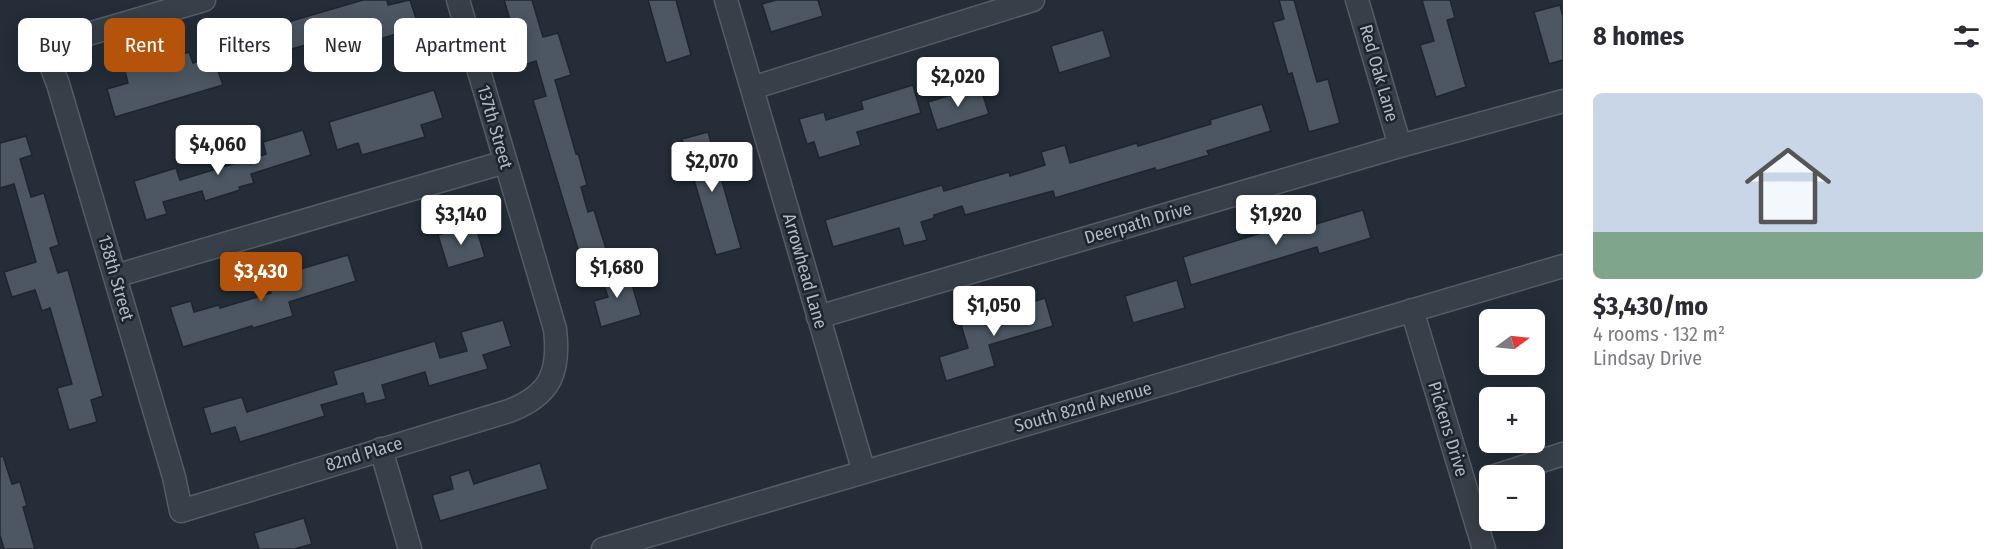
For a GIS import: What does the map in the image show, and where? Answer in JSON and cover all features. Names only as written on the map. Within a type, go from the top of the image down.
[{"type":"street","name":"138th Street","points":[[181,511],[174,477],[115,276],[58,84],[44,47],[204,0]]},
{"type":"street","name":"137th Street","points":[[458,0],[555,329],[556,364],[543,391]]},
{"type":"street","name":"Arrowhead Lane","points":[[726,0],[864,472]]},
{"type":"street","points":[[752,88],[1033,0]]},
{"type":"street","name":"Red Oak Lane","points":[[1358,0],[1400,146]]},
{"type":"street","name":"Deerpath Drive","points":[[818,317],[1400,146],[1563,101]]},
{"type":"street","points":[[115,276],[505,162]]},
{"type":"street","name":"South 82nd Avenue","points":[[603,549],[1563,266]]},
{"type":"street","name":"Pickens Drive","points":[[1412,310],[1484,549]]},
{"type":"street","name":"82nd Place","points":[[181,511],[509,411],[533,400],[543,391]]},
{"type":"street","points":[[381,449],[410,549]]},
{"type":"street","points":[[1529,465],[1563,454]]},
{"type":"street","points":[[1465,485],[1479,481]]},
{"type":"building","points":[[363,0],[387,0],[388,5],[410,0],[416,18],[394,18],[394,35],[382,38],[382,18],[304,18],[304,45],[292,49],[292,21]]},
{"type":"building","points":[[504,0],[532,0],[543,37],[558,33],[571,75],[555,80],[587,185],[581,187],[588,212],[594,210],[610,262],[584,269],[533,100],[546,96],[536,61],[527,64],[527,18],[510,18]]},
{"type":"building","points":[[648,0],[676,0],[691,55],[666,63]]},
{"type":"building","points":[[776,0],[818,0],[823,16],[771,32],[762,4]]},
{"type":"building","points":[[1279,0],[1294,0],[1317,82],[1328,79],[1340,123],[1309,132],[1292,73],[1288,74],[1273,22],[1284,19]]},
{"type":"building","points":[[1422,0],[1450,0],[1455,18],[1447,20],[1466,87],[1436,97],[1420,45],[1434,41]]},
{"type":"building","points":[[1560,5],[1563,17],[1563,60],[1549,64],[1534,12]]},
{"type":"building","points":[[1103,30],[1111,57],[1059,73],[1051,46]]},
{"type":"building","points":[[189,52],[193,63],[197,62],[197,72],[218,72],[223,85],[115,117],[107,89],[128,83],[125,72],[185,72],[185,53]]},
{"type":"building","points":[[913,85],[921,113],[857,132],[861,145],[819,158],[814,142],[807,144],[799,119],[824,112],[826,120],[863,109],[861,101]]},
{"type":"building","points":[[980,86],[989,114],[937,130],[928,102]]},
{"type":"building","points":[[434,90],[443,118],[421,125],[425,137],[362,155],[358,143],[337,150],[329,122]]},
{"type":"building","points":[[1262,104],[1271,131],[1207,151],[1209,155],[1156,171],[1155,168],[1055,198],[1053,191],[965,215],[962,206],[921,222],[927,240],[904,246],[899,228],[833,247],[825,220],[942,185],[944,191],[1009,172],[1010,176],[1045,165],[1041,152],[1065,145],[1070,163],[1211,124],[1210,120]]},
{"type":"building","points":[[303,130],[311,155],[251,174],[254,183],[239,187],[240,190],[205,201],[202,191],[163,202],[167,214],[146,220],[134,181],[176,168],[180,180],[266,154],[263,142]]},
{"type":"building","points":[[708,132],[741,248],[716,255],[682,139]]},
{"type":"building","points":[[26,136],[32,155],[20,159],[31,197],[44,193],[59,245],[50,248],[58,273],[68,270],[103,396],[91,400],[97,422],[69,430],[57,388],[72,384],[50,308],[42,311],[35,290],[12,297],[4,272],[36,262],[14,184],[0,188],[0,143]]},
{"type":"building","points":[[1363,210],[1371,238],[1319,254],[1317,247],[1191,285],[1183,257],[1297,222],[1299,229]]},
{"type":"building","points":[[475,224],[485,257],[448,268],[438,235]]},
{"type":"building","points":[[348,255],[356,281],[289,302],[293,316],[183,347],[170,307],[191,301],[194,312],[219,305],[220,308],[271,293],[267,279]]},
{"type":"building","points":[[627,268],[641,315],[601,327],[594,301],[608,297],[601,276]]},
{"type":"building","points":[[1177,280],[1185,308],[1133,323],[1125,296]]},
{"type":"building","points":[[1045,298],[1053,326],[989,345],[995,366],[946,381],[939,357],[968,348],[961,325]]},
{"type":"building","points":[[503,320],[511,346],[483,355],[488,369],[429,386],[425,372],[382,385],[386,399],[366,404],[363,393],[321,405],[325,416],[240,442],[235,427],[211,434],[203,408],[242,397],[247,412],[337,384],[333,371],[435,341],[440,358],[467,351],[461,332]]},
{"type":"building","points":[[3,456],[12,484],[20,482],[27,506],[23,507],[35,549],[4,549],[0,535],[0,457]]},
{"type":"building","points":[[540,463],[548,489],[440,521],[432,495],[453,489],[450,476],[469,470],[474,484]]},
{"type":"building","points":[[304,518],[312,544],[294,549],[259,549],[254,533]]}]
